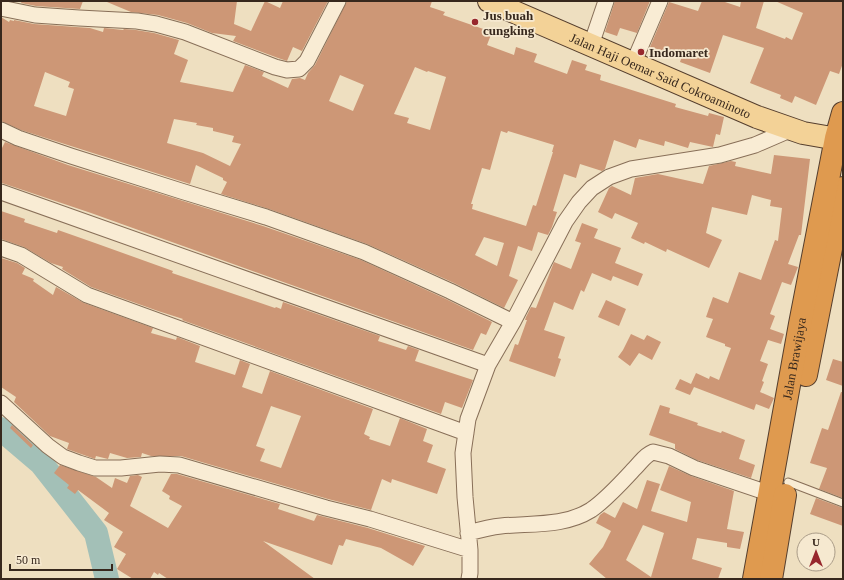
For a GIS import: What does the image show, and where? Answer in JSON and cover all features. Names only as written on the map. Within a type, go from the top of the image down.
[{"type":"highway","name":"Jalan Brawijaya","points":[[771,579],[779,488],[840,139],[843,114]]},
{"type":"highway","name":"Jalan Brawijaya","points":[[795,393],[843,188]]},
{"type":"highway","name":"Jalan Brawijaya","points":[[754,579],[779,488]]},
{"type":"main road","name":"Jalan Haji Oemar Said Cokroaminoto","points":[[490,1],[749,114],[792,129],[840,139]]},
{"type":"street","points":[[1,8],[35,14],[137,21],[156,24],[185,32],[275,67],[293,70],[303,67],[307,61],[338,1]]},
{"type":"street","points":[[591,45],[606,1]]},
{"type":"street","points":[[633,64],[660,1]]},
{"type":"street","points":[[469,579],[470,550],[464,492],[463,453],[468,419],[488,365],[513,322],[565,222],[579,202],[592,188],[609,177],[631,169],[720,154],[755,145],[792,129]]},
{"type":"street","points":[[1,130],[18,138],[71,156],[266,217],[364,252],[450,291],[513,322]]},
{"type":"street","points":[[1,192],[488,365]]},
{"type":"street","points":[[1,248],[21,255],[86,295],[466,433]]},
{"type":"street","points":[[1,402],[48,446],[63,457],[95,468],[121,468],[160,464],[179,465],[326,508],[370,519],[470,550]]},
{"type":"street","points":[[468,533],[502,526],[536,525],[560,521],[582,514],[608,496],[644,458],[654,452],[669,456],[694,468],[779,488]]},
{"type":"lane","points":[[779,488],[843,503]]},
{"type":"building","points":[[22,1],[83,1],[80,9],[36,6],[21,3]]},
{"type":"building","points":[[107,1],[237,1],[234,24],[251,31],[265,1],[280,8],[283,1],[328,1],[302,51],[293,47],[287,61],[233,41],[236,36],[212,33],[187,23],[158,15],[131,12]]},
{"type":"building","points":[[347,1],[432,1],[430,7],[445,12],[443,15],[492,32],[487,45],[514,55],[516,47],[537,54],[534,62],[567,74],[572,60],[587,65],[585,70],[601,75],[600,80],[676,104],[675,107],[708,116],[709,113],[724,117],[720,135],[716,134],[713,147],[690,142],[688,148],[665,141],[664,146],[639,139],[636,148],[614,140],[605,169],[602,171],[580,164],[576,178],[564,174],[553,211],[557,212],[548,235],[538,232],[532,251],[518,246],[509,276],[518,280],[504,308],[454,283],[367,244],[269,209],[221,194],[227,182],[223,180],[223,178],[196,165],[190,184],[21,130],[1,121],[1,17],[9,22],[10,20],[14,20],[34,24],[90,28],[103,32],[104,28],[136,30],[179,40],[174,54],[188,60],[180,82],[233,92],[245,65],[264,72],[262,76],[288,88],[292,79],[300,78],[305,80],[308,73],[315,65]],"holes":[[[415,67],[446,77],[430,130],[407,123],[409,118],[394,114]],[[45,72],[70,82],[68,87],[74,89],[66,116],[34,106]],[[340,75],[364,85],[353,111],[329,101]],[[174,119],[197,123],[196,125],[213,128],[213,131],[234,136],[232,142],[241,144],[230,166],[203,153],[167,143]],[[501,131],[507,133],[508,131],[554,145],[536,206],[533,205],[526,226],[472,209],[473,204],[471,204],[482,168],[490,170]],[[484,237],[504,243],[497,266],[475,255]]]},
{"type":"building","points":[[615,1],[650,1],[637,33],[620,28],[617,36],[605,32]]},
{"type":"building","points":[[702,1],[722,1],[740,7],[741,1],[764,1],[756,28],[785,39],[786,37],[792,40],[803,13],[775,1],[843,1],[843,63],[839,74],[830,71],[816,105],[795,96],[792,103],[780,98],[781,95],[750,83],[764,48],[723,35],[710,73],[680,62],[682,56],[650,47],[669,2],[698,11]]},
{"type":"building","points":[[5,142],[68,165],[263,226],[361,260],[492,322],[486,335],[481,333],[473,350],[91,213],[2,183],[1,150]]},
{"type":"building","points":[[774,155],[810,159],[801,235],[799,235],[788,264],[798,267],[791,285],[782,282],[770,314],[775,316],[770,329],[784,334],[781,344],[768,340],[760,361],[768,364],[760,392],[774,398],[769,409],[756,404],[754,410],[694,387],[690,395],[675,389],[680,379],[691,384],[696,373],[709,379],[710,376],[719,380],[731,348],[725,346],[725,344],[706,337],[713,319],[706,317],[713,297],[728,303],[739,272],[761,280],[775,240],[778,241],[782,208],[770,206],[771,200],[752,195],[747,215],[712,207],[706,233],[722,240],[709,268],[667,249],[666,252],[645,242],[644,244],[631,238],[638,223],[615,213],[612,219],[598,212],[609,188],[612,186],[631,195],[635,178],[658,174],[703,184],[709,166],[731,161],[736,162],[735,166],[771,174]]},
{"type":"building","points":[[1,211],[25,219],[24,222],[57,233],[58,230],[173,271],[172,273],[275,308],[281,309],[283,302],[380,336],[378,341],[406,350],[408,346],[419,350],[415,361],[473,380],[462,408],[445,402],[441,414],[182,320],[183,319],[91,287],[62,269],[63,267],[51,263],[24,247],[1,239]]},
{"type":"building","points":[[582,223],[598,229],[594,238],[621,248],[615,263],[643,274],[638,286],[613,276],[611,281],[592,273],[584,292],[581,290],[573,310],[554,302],[544,330],[565,337],[558,358],[561,359],[555,377],[509,361],[515,344],[518,345],[527,320],[525,320],[526,317],[531,307],[536,308],[554,262],[571,269],[581,243],[575,241]]},
{"type":"building","points":[[1,258],[17,263],[25,268],[22,274],[34,279],[33,281],[53,295],[56,287],[84,303],[153,328],[151,333],[176,340],[177,337],[200,346],[195,362],[235,375],[240,360],[250,364],[242,387],[262,394],[270,371],[373,409],[364,434],[370,437],[369,439],[390,446],[400,418],[427,429],[423,441],[433,445],[427,462],[446,469],[437,494],[392,479],[391,483],[382,479],[371,510],[181,456],[151,456],[142,453],[141,457],[127,458],[110,453],[108,459],[96,456],[95,459],[67,449],[69,443],[50,436],[14,402],[16,397],[1,387]],"holes":[[[271,406],[301,416],[281,468],[260,461],[265,449],[256,446]]]},
{"type":"building","points":[[606,300],[626,309],[619,326],[598,317]]},
{"type":"building","points":[[631,334],[644,340],[647,335],[661,342],[652,360],[639,353],[630,366],[618,357]]},
{"type":"building","points":[[833,359],[843,362],[843,386],[826,380]]},
{"type":"building","points":[[841,392],[843,392],[843,498],[819,489],[827,468],[810,463],[822,428],[828,430]]},
{"type":"building","points":[[660,405],[670,408],[669,413],[698,423],[697,425],[721,433],[722,431],[745,440],[739,459],[755,465],[751,478],[697,460],[675,449],[675,444],[649,435]]},
{"type":"building","points":[[12,425],[33,445],[31,448],[10,428]]},
{"type":"building","points":[[60,465],[96,477],[112,488],[115,478],[127,483],[130,476],[138,475],[142,477],[130,506],[168,528],[182,506],[169,499],[170,496],[162,491],[171,474],[177,474],[280,504],[278,509],[314,521],[317,515],[368,528],[425,546],[413,566],[381,548],[346,539],[343,546],[339,545],[332,565],[263,541],[315,579],[168,579],[159,573],[158,575],[154,572],[150,579],[133,579],[117,569],[126,554],[114,547],[123,532],[104,520],[109,513],[78,490],[75,494],[67,488],[69,485],[54,473]]},
{"type":"building","points":[[669,466],[691,476],[734,491],[727,529],[744,532],[740,549],[727,547],[727,543],[697,538],[692,559],[722,568],[718,579],[607,579],[589,564],[603,547],[611,531],[596,523],[600,515],[604,512],[615,518],[623,502],[637,509],[647,480],[660,484],[651,511],[687,522],[691,502],[660,490]],"holes":[[[643,525],[664,533],[651,577],[626,560]]]},
{"type":"building","points":[[816,498],[843,508],[843,526],[810,514]]},
{"type":"waterway","points":[[1,429],[41,463],[96,533],[107,579]]},
{"type":"place","name":"Jus buah cungking","points":[[475,22]]},
{"type":"place","name":"Indomaret","points":[[641,52]]}]
